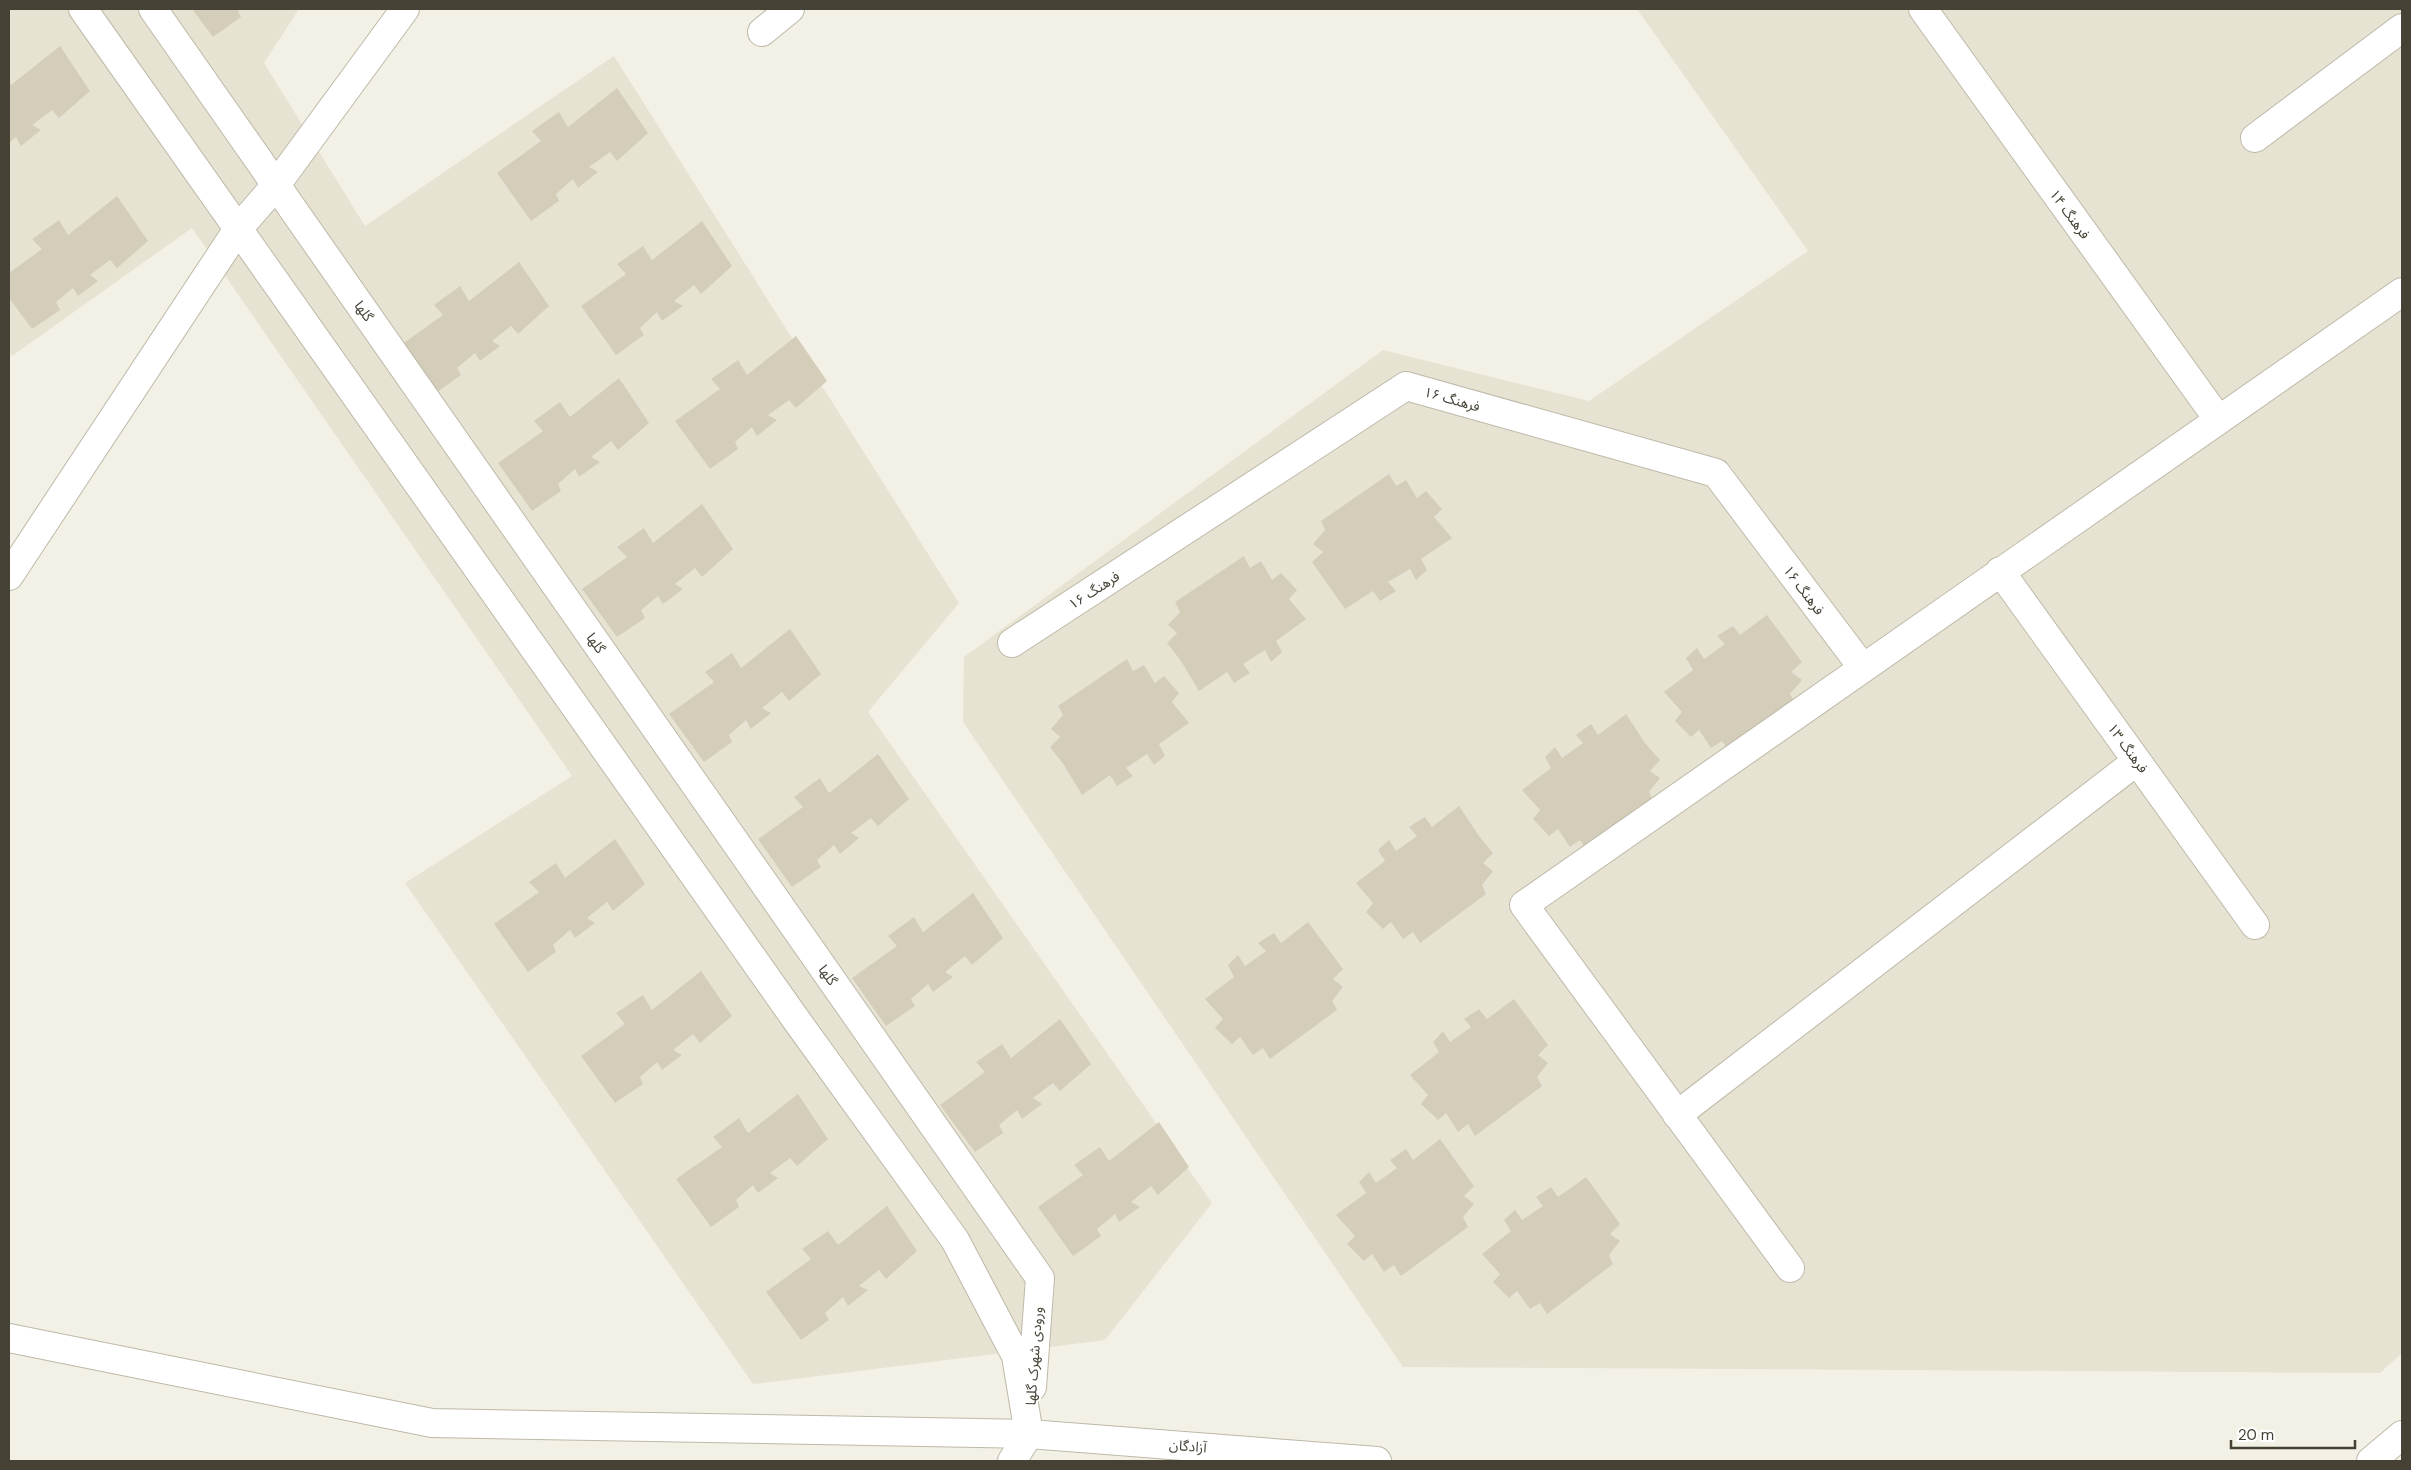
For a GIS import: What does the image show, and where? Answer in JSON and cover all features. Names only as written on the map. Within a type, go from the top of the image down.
[{"type":"street","points":[[83,9],[797,1021],[955,1240],[1016,1356],[1029,1434],[1012,1461]]},
{"type":"street","name":"گلها","points":[[153,9],[1040,1278]]},
{"type":"street","points":[[9,576],[238,229],[276,185],[405,9]]},
{"type":"street","points":[[762,32],[790,9]]},
{"type":"street","name":"فرهنگ ۱۴","points":[[1923,9],[2218,419]]},
{"type":"street","points":[[2256,138],[2402,28]]},
{"type":"street","points":[[1790,1268],[1524,906],[2000,571],[2402,292]]},
{"type":"street","name":"فرهنگ ۱۶","points":[[1012,643],[1406,386],[1716,473],[1863,668]]},
{"type":"street","name":"فرهنگ ۱۳","points":[[2000,571],[2256,925]]},
{"type":"street","points":[[1677,1115],[2137,761]]},
{"type":"street","name":"ورودی شهرک گلها","points":[[1029,1434],[1040,1278]]},
{"type":"street","name":"آزادگان","points":[[9,1338],[432,1423],[1029,1434],[1378,1461]]},
{"type":"street","points":[[2371,1461],[2402,1435]]},
{"type":"shaded area","points":[[9,9],[299,9],[264,63],[365,226],[614,56],[959,603],[868,712],[1212,1203],[1105,1340],[753,1384],[405,883],[572,776],[192,228],[12,356],[9,351]]},
{"type":"shaded area","points":[[1637,9],[2402,9],[2402,1353],[2380,1373],[1403,1367],[963,722],[964,657],[1383,350],[1589,401],[1808,251]]},
{"type":"building","points":[[192,9],[240,9],[238,11],[241,17],[213,37]]},
{"type":"building","points":[[60,46],[90,91],[59,118],[52,110],[32,125],[41,130],[21,146],[16,137],[9,143],[9,81],[11,85]]},
{"type":"building","points":[[617,88],[648,133],[617,161],[610,152],[589,167],[598,172],[578,188],[573,179],[556,194],[559,201],[531,221],[497,173],[541,141],[532,131],[559,112],[568,127]]},
{"type":"building","points":[[117,196],[148,241],[117,268],[110,260],[90,275],[98,281],[78,296],[73,288],[56,302],[60,310],[32,329],[9,298],[9,273],[42,249],[32,239],[59,220],[68,235]]},
{"type":"building","points":[[702,221],[732,266],[701,294],[694,285],[674,301],[683,306],[662,321],[657,312],[640,328],[644,335],[616,355],[581,306],[626,274],[617,264],[643,246],[652,260]]},
{"type":"building","points":[[519,262],[549,306],[518,334],[511,326],[492,341],[500,346],[480,361],[475,353],[457,368],[461,375],[433,395],[398,347],[443,315],[434,305],[460,286],[469,301]]},
{"type":"building","points":[[796,336],[827,381],[796,408],[789,400],[768,415],[777,420],[757,436],[752,427],[735,442],[738,449],[710,469],[675,421],[720,389],[711,379],[738,360],[747,375]]},
{"type":"building","points":[[619,378],[649,423],[618,450],[611,441],[591,457],[600,462],[579,477],[575,469],[558,484],[561,491],[532,511],[498,463],[543,431],[534,421],[560,402],[570,417]]},
{"type":"building","points":[[1389,474],[1396,486],[1406,480],[1417,498],[1426,491],[1442,509],[1434,517],[1452,538],[1421,559],[1427,570],[1416,580],[1410,569],[1388,582],[1396,591],[1380,601],[1373,591],[1345,609],[1312,562],[1323,552],[1313,544],[1325,530],[1321,521]]},
{"type":"building","points":[[702,504],[733,549],[702,577],[695,568],[675,584],[683,589],[663,604],[658,596],[641,610],[645,618],[617,637],[582,589],[627,557],[617,547],[644,528],[653,543]]},
{"type":"building","points":[[1244,556],[1250,568],[1261,561],[1272,580],[1281,573],[1297,590],[1289,599],[1306,619],[1276,641],[1282,652],[1271,662],[1265,650],[1243,664],[1250,673],[1234,683],[1227,672],[1199,691],[1181,661],[1167,643],[1177,633],[1168,625],[1180,612],[1175,602]]},
{"type":"building","points":[[1767,615],[1802,662],[1791,672],[1802,680],[1790,694],[1795,703],[1729,752],[1722,741],[1711,748],[1699,730],[1691,737],[1675,721],[1682,712],[1664,692],[1693,670],[1686,658],[1697,648],[1704,659],[1725,644],[1717,636],[1733,626],[1740,635]]},
{"type":"building","points":[[790,629],[821,674],[789,701],[782,692],[762,708],[771,713],[751,729],[746,720],[729,735],[732,742],[704,762],[669,714],[714,682],[705,672],[732,653],[741,668]]},
{"type":"building","points":[[1127,659],[1133,671],[1144,665],[1155,683],[1164,676],[1179,693],[1172,702],[1189,723],[1159,744],[1165,756],[1154,765],[1147,754],[1126,768],[1133,776],[1117,786],[1110,775],[1082,795],[1064,765],[1050,747],[1060,737],[1051,729],[1063,715],[1058,706]]},
{"type":"building","points":[[1626,714],[1645,743],[1660,760],[1650,771],[1660,778],[1649,792],[1653,802],[1587,851],[1580,840],[1570,847],[1558,829],[1549,836],[1533,819],[1540,810],[1522,790],[1551,768],[1545,757],[1555,747],[1562,758],[1583,743],[1576,735],[1591,724],[1598,735]]},
{"type":"building","points":[[878,754],[909,799],[878,826],[871,818],[851,833],[859,838],[840,854],[834,845],[817,860],[821,867],[792,887],[758,839],[803,807],[794,797],[820,778],[829,793]]},
{"type":"building","points":[[1459,806],[1493,853],[1483,863],[1493,871],[1482,885],[1486,894],[1420,943],[1413,932],[1403,939],[1391,922],[1383,929],[1366,912],[1373,903],[1356,883],[1385,861],[1378,850],[1389,840],[1396,851],[1417,836],[1409,827],[1425,817],[1432,827]]},
{"type":"building","points":[[615,839],[645,884],[613,911],[607,902],[587,918],[595,923],[575,938],[570,930],[553,945],[556,952],[528,972],[494,924],[539,892],[529,882],[556,863],[565,878]]},
{"type":"building","points":[[973,893],[1003,938],[972,965],[965,956],[945,972],[953,977],[933,992],[928,984],[911,999],[915,1006],[886,1026],[852,978],[897,946],[888,936],[914,917],[923,932]]},
{"type":"building","points":[[1308,922],[1343,969],[1333,979],[1343,987],[1332,1001],[1337,1010],[1270,1059],[1263,1048],[1253,1055],[1240,1037],[1232,1044],[1215,1028],[1223,1019],[1205,999],[1234,977],[1228,965],[1238,955],[1245,966],[1266,951],[1258,943],[1274,933],[1281,943]]},
{"type":"building","points":[[701,971],[732,1016],[700,1043],[693,1034],[673,1050],[682,1055],[662,1070],[657,1062],[640,1077],[643,1084],[615,1103],[581,1056],[625,1024],[616,1013],[643,995],[652,1010]]},
{"type":"building","points":[[1514,999],[1548,1045],[1538,1055],[1548,1063],[1537,1077],[1542,1086],[1475,1136],[1468,1124],[1458,1132],[1446,1113],[1438,1120],[1421,1104],[1428,1095],[1410,1075],[1439,1052],[1433,1042],[1443,1031],[1450,1042],[1471,1027],[1464,1019],[1479,1009],[1487,1019]]},
{"type":"building","points":[[1060,1019],[1091,1064],[1060,1091],[1053,1083],[1033,1098],[1042,1104],[1022,1119],[1017,1110],[999,1125],[1003,1133],[975,1152],[940,1105],[985,1072],[976,1062],[1002,1044],[1011,1058]]},
{"type":"building","points":[[798,1094],[828,1139],[797,1166],[790,1158],[770,1173],[778,1178],[758,1193],[753,1185],[736,1200],[739,1207],[711,1227],[676,1179],[722,1147],[713,1137],[739,1118],[748,1133]]},
{"type":"building","points":[[1159,1122],[1189,1167],[1158,1195],[1151,1186],[1131,1202],[1140,1207],[1119,1222],[1115,1214],[1097,1229],[1101,1236],[1073,1256],[1038,1207],[1083,1175],[1074,1165],[1100,1147],[1109,1161]]},
{"type":"building","points":[[1440,1139],[1474,1186],[1464,1196],[1474,1204],[1463,1217],[1468,1227],[1401,1276],[1394,1265],[1384,1272],[1372,1254],[1364,1261],[1347,1244],[1355,1236],[1336,1215],[1366,1193],[1359,1182],[1369,1172],[1376,1183],[1397,1168],[1390,1160],[1406,1149],[1413,1160]]},
{"type":"building","points":[[1586,1177],[1620,1224],[1610,1234],[1620,1241],[1609,1255],[1613,1264],[1547,1314],[1540,1303],[1530,1309],[1517,1291],[1509,1298],[1493,1282],[1500,1274],[1482,1254],[1511,1231],[1504,1220],[1515,1210],[1522,1220],[1543,1206],[1536,1197],[1551,1187],[1558,1197]]},
{"type":"building","points":[[887,1206],[917,1251],[886,1279],[879,1270],[859,1286],[868,1290],[848,1306],[843,1297],[825,1313],[829,1320],[801,1340],[766,1292],[811,1259],[802,1249],[828,1231],[838,1245]]}]
